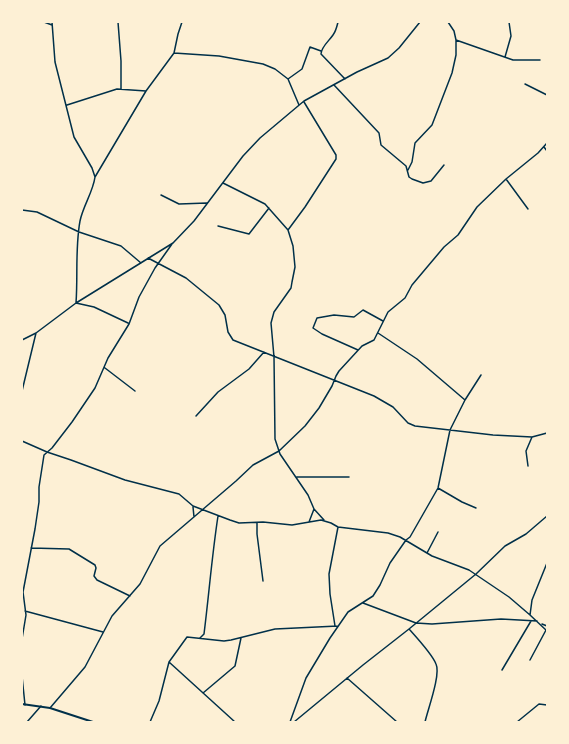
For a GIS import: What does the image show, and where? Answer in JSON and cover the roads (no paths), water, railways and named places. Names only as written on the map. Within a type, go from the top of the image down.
[{"type":"street","points":[[44,22],[52,25]]},
{"type":"street","points":[[52,22],[55,62],[74,137],[92,168],[95,177]]},
{"type":"street","points":[[118,22],[121,61],[120,89]]},
{"type":"street","points":[[76,303],[79,232],[83,210],[94,185],[95,177],[146,91],[174,53],[182,22]]},
{"type":"street","points":[[321,51],[334,34],[338,22]]},
{"type":"street","points":[[22,639],[26,615],[23,592],[39,502],[39,487],[44,455],[52,448],[72,422],[95,388],[110,353],[129,324],[139,297],[158,264],[173,243],[194,222],[243,156],[260,138],[304,101],[388,58],[399,48],[420,22]]},
{"type":"street","points":[[408,171],[412,162],[415,143],[432,125],[448,85],[454,64],[456,40],[454,31],[448,22]]},
{"type":"street","points":[[504,57],[511,36],[509,22]]},
{"type":"street","points":[[456,40],[519,61],[540,60]]},
{"type":"street","points":[[288,79],[302,69],[310,47],[321,51],[321,54],[345,79]]},
{"type":"street","points":[[174,53],[219,56],[258,62],[270,67],[288,79],[299,106]]},
{"type":"street","points":[[525,84],[547,95]]},
{"type":"street","points":[[334,85],[379,134],[381,145],[406,166],[409,177],[416,181],[426,183],[431,182],[444,165]]},
{"type":"street","points":[[66,105],[109,91],[120,89],[146,91]]},
{"type":"street","points":[[288,230],[321,183],[337,157],[304,101]]},
{"type":"street","points":[[50,708],[84,667],[116,611],[143,579],[160,546],[253,465],[279,451],[305,426],[313,417],[332,386],[339,371],[362,346],[374,340],[391,308],[405,298],[412,285],[444,247],[458,235],[477,207],[506,179],[538,153],[547,143]]},
{"type":"street","points":[[544,147],[547,151]]},
{"type":"street","points":[[506,179],[528,209]]},
{"type":"street","points":[[223,183],[262,202],[269,208],[288,230],[294,250],[294,274],[290,288],[272,318],[275,439],[280,454],[308,495],[314,509],[324,520]]},
{"type":"street","points":[[160,195],[179,204],[207,203]]},
{"type":"street","points":[[218,226],[249,234],[269,208]]},
{"type":"street","points":[[22,210],[37,212],[79,232],[121,246],[140,263]]},
{"type":"street","points":[[22,340],[36,333],[76,303],[118,276],[173,243]]},
{"type":"street","points":[[148,258],[186,278],[219,305],[223,309],[228,332],[233,340],[374,396],[392,406],[412,425],[465,433],[493,435],[532,437],[547,433]]},
{"type":"street","points":[[76,303],[94,307],[129,324]]},
{"type":"street","points":[[358,350],[319,333],[313,328],[317,318],[331,315],[356,316],[363,310],[384,321]]},
{"type":"street","points":[[378,332],[417,359],[464,400]]},
{"type":"street","points":[[22,391],[36,333]]},
{"type":"street","points":[[196,416],[218,392],[249,369],[264,352]]},
{"type":"street","points":[[104,368],[135,391]]},
{"type":"street","points":[[290,722],[310,670],[348,612],[371,598],[377,591],[390,563],[406,540],[410,537],[438,488],[450,430],[464,400],[481,376]]},
{"type":"street","points":[[528,466],[527,448],[532,437]]},
{"type":"street","points":[[22,441],[47,452],[125,480],[179,494],[193,506],[239,523],[257,522],[292,525],[324,520],[331,522],[338,527],[388,533],[406,540],[428,553],[476,574],[509,597],[537,621],[546,630],[530,660]]},
{"type":"street","points":[[296,477],[349,478]]},
{"type":"street","points":[[438,488],[457,500],[476,508]]},
{"type":"street","points":[[193,506],[194,517]]},
{"type":"street","points":[[308,522],[314,509]]},
{"type":"street","points":[[200,638],[204,634],[218,516]]},
{"type":"street","points":[[294,722],[476,574],[505,546],[526,534],[547,516]]},
{"type":"street","points":[[257,522],[262,581]]},
{"type":"street","points":[[335,626],[330,594],[329,574],[338,527]]},
{"type":"street","points":[[428,553],[438,532]]},
{"type":"street","points":[[31,548],[66,549],[74,551],[95,565],[96,568],[94,576],[97,580],[130,596]]},
{"type":"street","points":[[530,615],[532,600],[547,563]]},
{"type":"street","points":[[363,603],[416,623],[432,624],[501,619],[537,621]]},
{"type":"street","points":[[25,611],[103,632]]},
{"type":"street","points":[[502,670],[531,620]]},
{"type":"street","points":[[540,624],[547,626]]},
{"type":"street","points":[[150,722],[159,701],[169,662],[188,637],[224,641],[275,629],[338,626]]},
{"type":"street","points":[[409,629],[435,660],[438,668],[438,676],[425,722]]},
{"type":"street","points":[[204,634],[208,639]]},
{"type":"street","points":[[203,693],[235,666],[241,638]]},
{"type":"street","points":[[169,662],[235,722]]},
{"type":"street","points":[[22,676],[23,705],[50,708],[93,722]]},
{"type":"street","points":[[347,678],[397,722]]},
{"type":"street","points":[[517,722],[539,704],[547,705]]},
{"type":"street","points":[[27,722],[40,706]]}]
